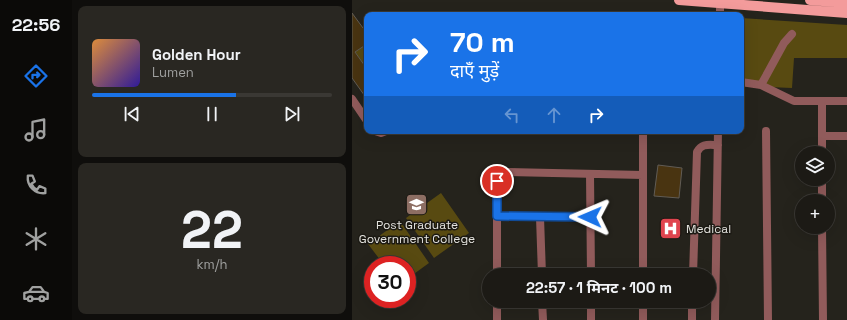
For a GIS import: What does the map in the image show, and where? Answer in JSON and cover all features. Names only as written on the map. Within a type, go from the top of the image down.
[{"type":"main road","points":[[679,0],[847,13]]},
{"type":"main road","points":[[810,0],[847,3]]},
{"type":"street","points":[[761,84],[784,43],[792,34]]},
{"type":"street","points":[[744,82],[761,84],[794,101],[847,101]]},
{"type":"street","points":[[352,99],[364,117]]},
{"type":"street","points":[[822,101],[822,146]]},
{"type":"street","points":[[766,131],[768,320]]},
{"type":"street","points":[[643,134],[643,268]]},
{"type":"street","points":[[715,320],[718,134]]},
{"type":"street","points":[[822,136],[847,136]]},
{"type":"street","points":[[693,268],[697,152],[700,146],[704,144],[718,145]]},
{"type":"street","points":[[497,268],[497,181],[500,175],[505,172],[643,175]]},
{"type":"street","points":[[590,174],[591,268]]},
{"type":"street","points":[[497,216],[590,217]]},
{"type":"street","points":[[540,217],[542,268]]},
{"type":"street","points":[[822,234],[823,320]]},
{"type":"street","points":[[497,308],[497,320]]},
{"type":"street","points":[[542,308],[543,320]]},
{"type":"street","points":[[591,308],[591,320]]},
{"type":"street","points":[[643,308],[643,320]]},
{"type":"street","points":[[692,308],[692,320]]},
{"type":"shaded area","points":[[744,18],[847,25],[847,58],[794,58],[792,88],[744,86]]},
{"type":"shaded area","points":[[364,46],[364,65],[355,52]]},
{"type":"shaded area","points":[[441,193],[469,233],[434,258],[406,218]]},
{"type":"shaded area","points":[[400,221],[429,263],[416,272],[416,256],[377,256],[368,244]]},
{"type":"building","points":[[352,13],[364,28],[364,46],[355,52],[364,65],[364,95],[352,78]]},
{"type":"building","points":[[658,165],[682,168],[679,198],[654,196]]},
{"type":"place","name":"Post Graduate Government College","points":[[417,204]]},
{"type":"place","name":"Medical","points":[[670,229]]},
{"type":"route","points":[[497,181],[497,216],[590,217]]}]
